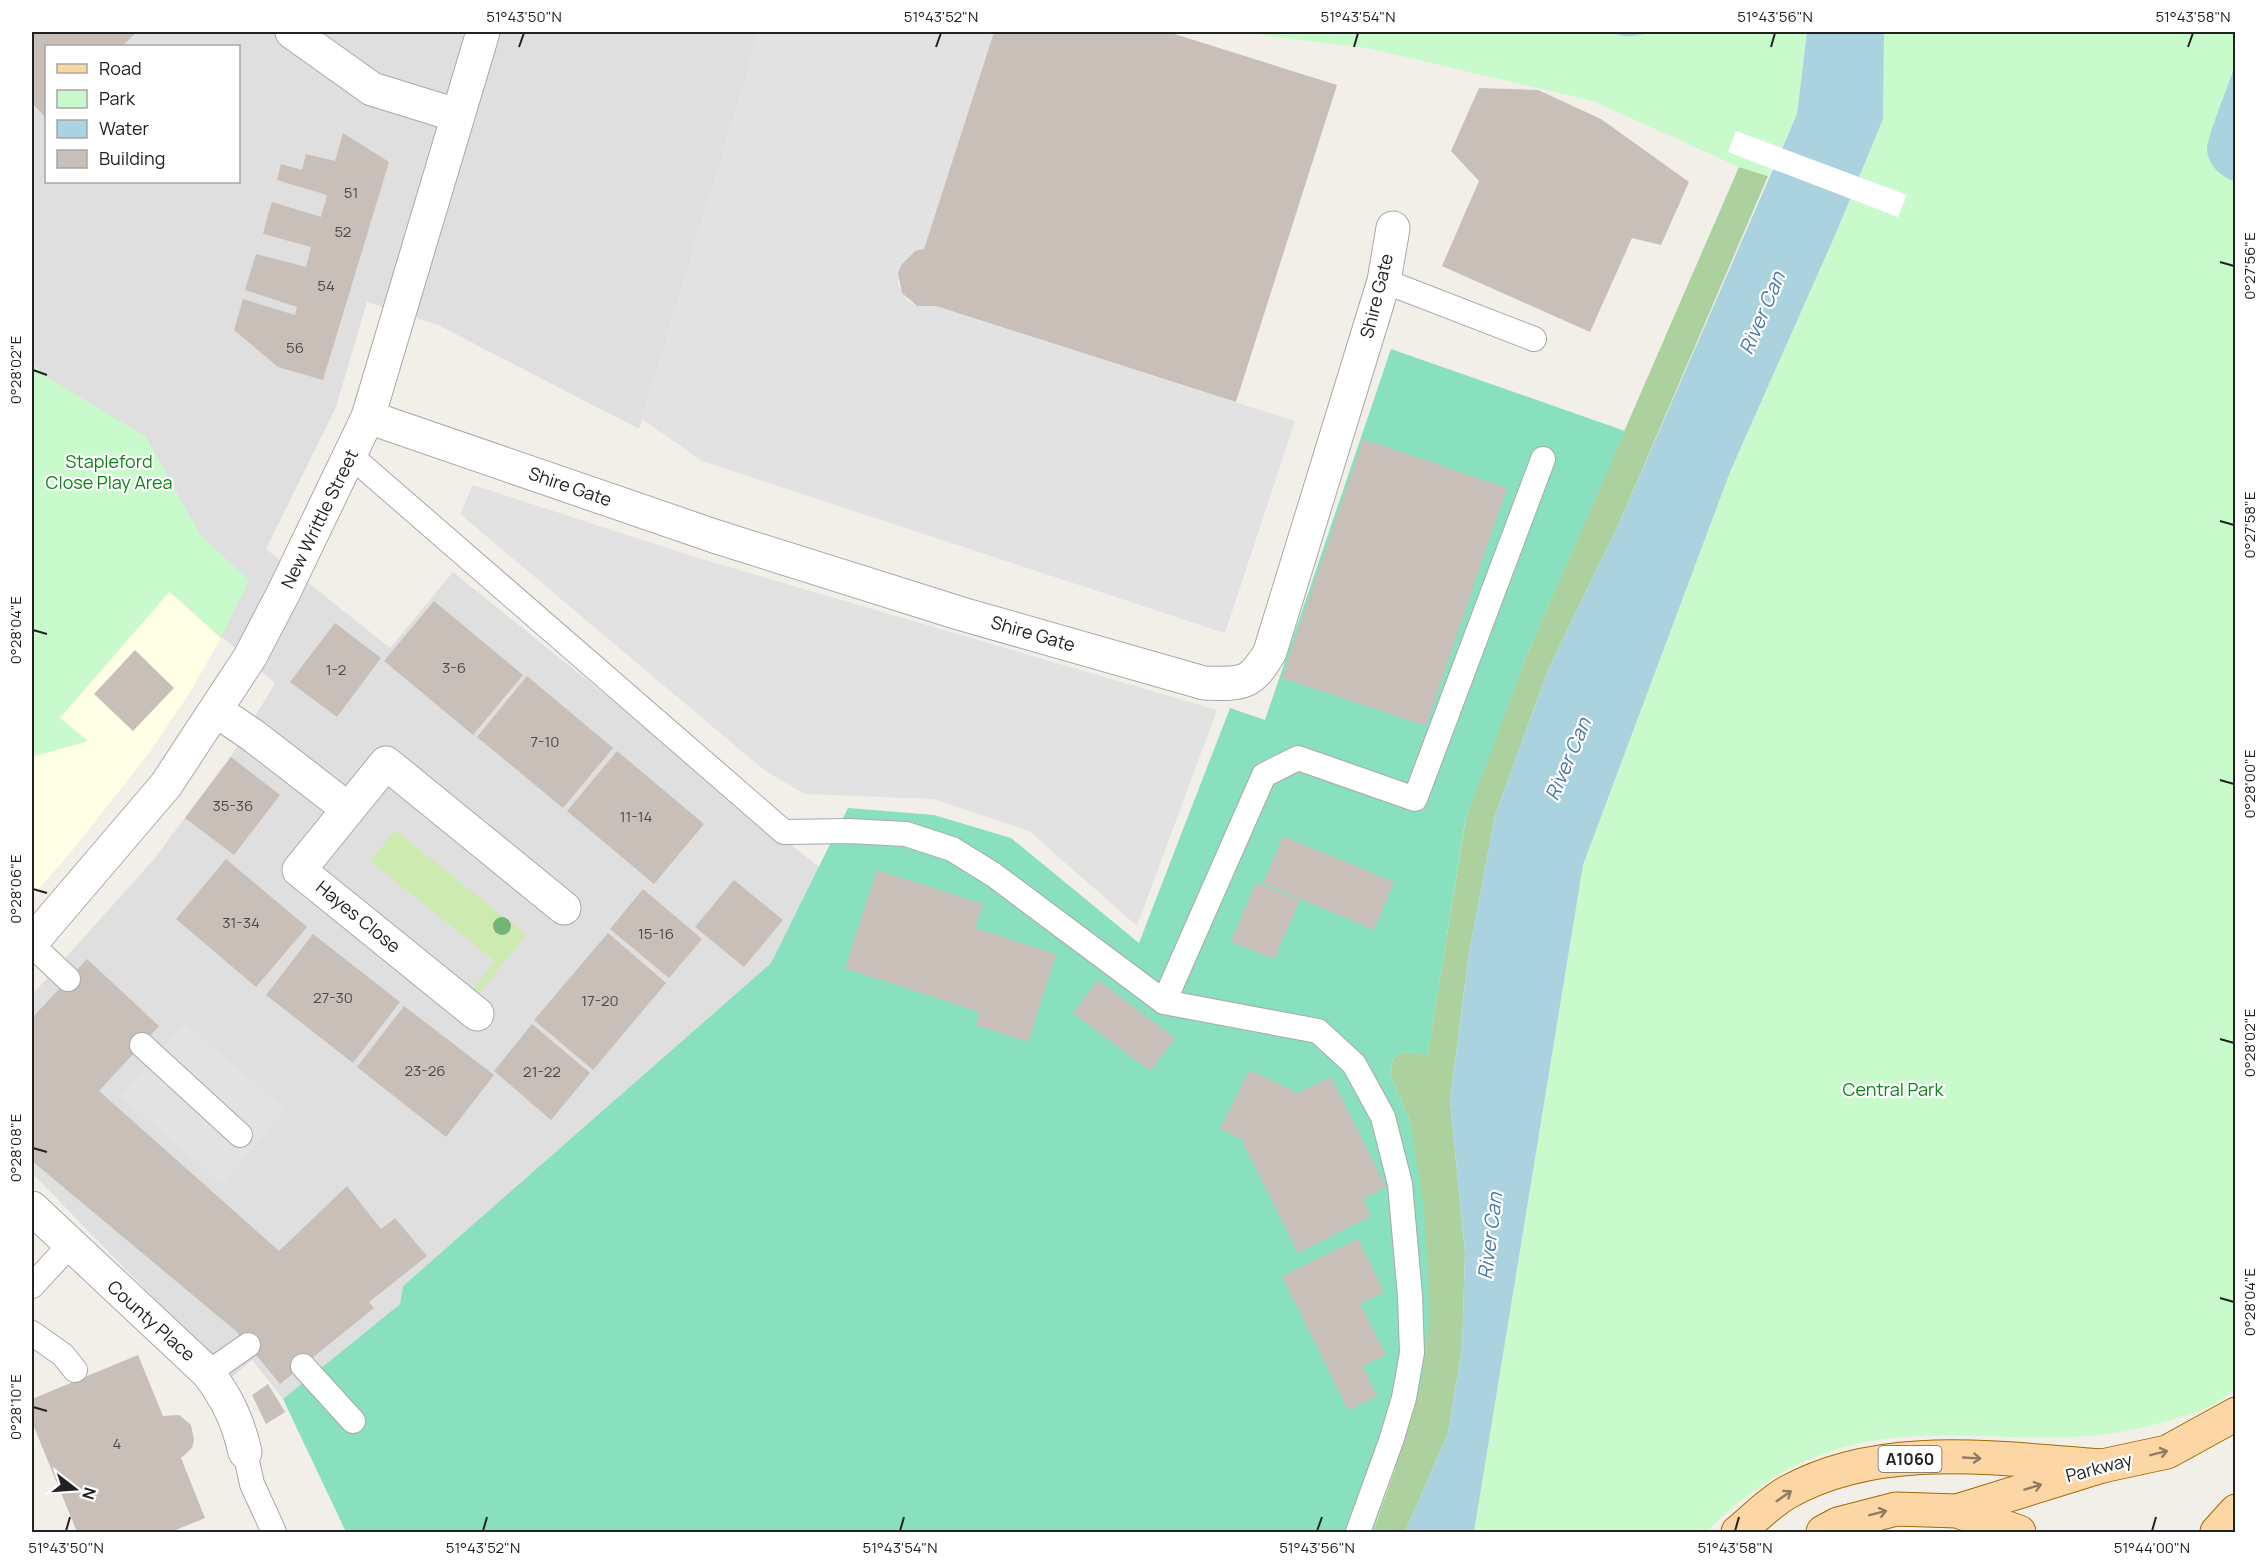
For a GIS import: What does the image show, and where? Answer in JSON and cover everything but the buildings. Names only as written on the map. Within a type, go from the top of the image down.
[{"type":"main road","name":"Parkway","points":[[1957,1511],[2102,1466],[2167,1452],[2235,1414]]},
{"type":"main road","name":"A1060","points":[[1738,1533],[1787,1492],[1837,1472],[1900,1459],[1964,1457],[2102,1466]]},
{"type":"main road","name":"A1060","points":[[1823,1533],[1838,1524],[1896,1509],[1957,1511],[2019,1533]]},
{"type":"main road","points":[[2217,1533],[2235,1511]]},
{"type":"street","points":[[292,32],[372,89],[456,115]]},
{"type":"street","name":"New Writtle Street","points":[[32,944],[166,785],[217,711],[256,647],[351,456],[368,417],[456,115],[483,32]]},
{"type":"street","name":"Shire Gate","points":[[368,417],[714,536],[950,610],[1204,683],[1234,684],[1257,673],[1270,651],[1384,281],[1393,228]]},
{"type":"street","points":[[217,711],[255,737],[348,809]]},
{"type":"street","name":"Hayes Close","points":[[477,1014],[299,870],[348,809],[386,763],[564,908]]},
{"type":"street","name":"County Place","points":[[32,1208],[69,1246],[208,1373],[223,1392],[236,1418],[245,1452]]},
{"type":"lane","points":[[1384,281],[1534,339]]},
{"type":"lane","points":[[351,456],[784,832],[849,831],[906,834],[952,849],[994,875],[1164,1002],[1318,1031],[1354,1064],[1383,1117],[1400,1184],[1410,1296],[1412,1353],[1404,1398],[1358,1533]]},
{"type":"lane","points":[[1164,1002],[1264,775],[1298,758],[1415,799],[1543,459]]},
{"type":"lane","points":[[32,944],[68,978]]},
{"type":"lane","points":[[142,1045],[240,1134]]},
{"type":"lane","points":[[32,1286],[69,1246]]},
{"type":"lane","points":[[32,1333],[63,1355],[75,1370]]},
{"type":"lane","points":[[208,1373],[248,1345]]},
{"type":"lane","points":[[303,1366],[353,1421]]},
{"type":"lane","points":[[245,1452],[252,1484],[274,1533]]},
{"type":"shaded area","points":[[32,32],[760,32],[639,429],[438,325],[367,302],[336,407],[266,549],[390,648],[453,572],[819,867],[771,963],[403,1286],[400,1304],[283,1399],[252,1360],[231,1378],[32,1173],[32,995],[155,858],[235,750],[275,683],[32,471]]},
{"type":"shaded area","points":[[760,32],[994,32],[924,249],[914,251],[901,265],[898,284],[908,301],[917,306],[936,306],[1295,421],[1225,633],[702,461],[642,419]]},
{"type":"shaded area","points":[[32,471],[221,638],[189,694],[146,757],[32,897]]},
{"type":"shaded area","points":[[473,485],[698,558],[1217,710],[1137,926],[1029,831],[933,799],[805,794],[764,770],[460,514]]},
{"type":"shaded area","points":[[185,1023],[285,1110],[222,1184],[121,1096]]},
{"type":"green space","points":[[1250,32],[1807,32],[1797,114],[1768,176],[1739,167],[1593,101],[1367,48]]},
{"type":"green space","name":"Central Park","points":[[1884,32],[2235,32],[2235,1389],[2203,1410],[2131,1430],[2060,1437],[1919,1436],[1883,1439],[1833,1450],[1809,1459],[1765,1483],[1725,1514],[1707,1532],[1474,1532],[1583,865],[1730,472],[1836,233],[1883,119]]},
{"type":"green space","points":[[1739,167],[1768,176],[1621,519],[1548,670],[1495,816],[1469,953],[1450,1100],[1465,1253],[1462,1348],[1448,1433],[1405,1532],[1373,1532],[1396,1466],[1410,1121],[1390,1075],[1393,1058],[1405,1052],[1428,1054],[1465,823],[1472,800],[1526,657]]},
{"type":"green space","points":[[1391,349],[1625,431],[1526,657],[1465,822],[1428,1055],[1405,1052],[1393,1058],[1390,1075],[1410,1121],[1424,1208],[1430,1313],[1421,1387],[1373,1532],[346,1532],[283,1399],[400,1304],[403,1286],[771,963],[848,808],[934,815],[1011,838],[1139,943],[1230,708],[1265,720]]},
{"type":"green space","name":"Stapleford Close Play Area","points":[[32,362],[45,376],[146,437],[201,536],[249,580],[221,638],[170,591],[60,718],[88,741],[32,757]]},
{"type":"green space","points":[[395,830],[526,935],[479,994],[472,990],[495,961],[370,861]]},
{"type":"water","points":[[1611,32],[1650,32],[1630,36]]},
{"type":"water","name":"River Can","points":[[1807,32],[1884,32],[1883,119],[1836,233],[1730,472],[1583,865],[1474,1532],[1405,1532],[1448,1433],[1462,1348],[1465,1253],[1450,1100],[1469,953],[1495,816],[1548,670],[1621,519],[1797,114]]},
{"type":"water","points":[[2235,65],[2236,182],[2216,170],[2207,149]]},
{"type":"pier","points":[[1736,131],[1907,195],[1898,217],[1728,152]]}]
